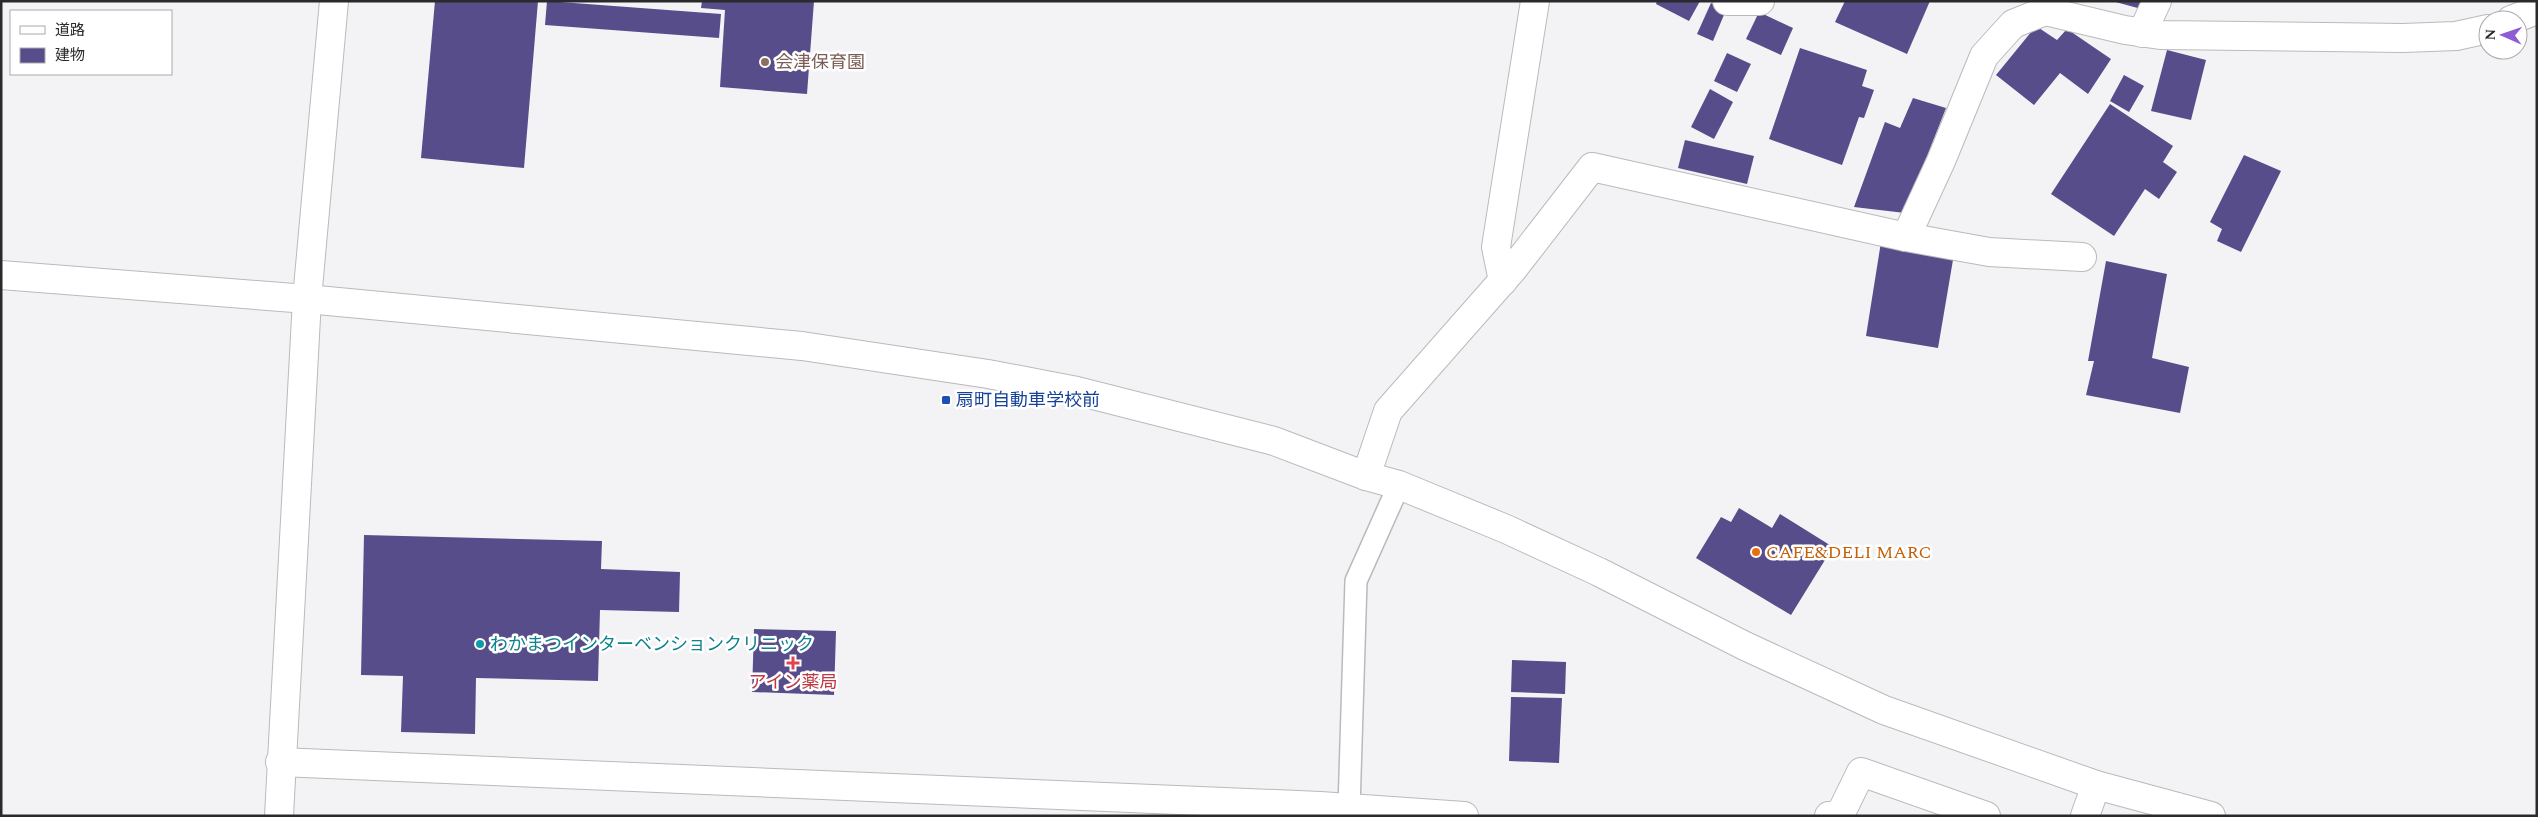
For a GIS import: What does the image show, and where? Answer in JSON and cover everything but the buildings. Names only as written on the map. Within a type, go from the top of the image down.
[{"type":"street","points":[[279,816],[280,762],[307,299],[334,1]]},
{"type":"street","points":[[1503,281],[1496,247],[1535,1]]},
{"type":"street","points":[[1727,1],[1760,1]]},
{"type":"street","points":[[2142,33],[2157,1]]},
{"type":"street","points":[[1906,237],[1941,161],[1984,56],[2012,24],[2045,10],[2142,33],[2160,35],[2404,38],[2456,36],[2478,31]]},
{"type":"street","points":[[1366,476],[1388,411],[1503,281],[1592,167],[1906,237],[1989,252],[2082,257]]},
{"type":"street","points":[[1,275],[307,299],[802,346],[988,374],[1077,391],[1274,441],[1366,476],[1399,485],[1506,529],[1599,572],[1745,646],[1884,710],[2096,785],[2211,816]]},
{"type":"street","points":[[280,762],[1320,811],[1349,808],[1464,816]]},
{"type":"street","points":[[1839,815],[1861,772],[1986,816]]},
{"type":"street","points":[[2085,816],[2096,785]]},
{"type":"lane","points":[[1349,808],[1356,581],[1399,485]]},
{"type":"place","name":"会津保育園","points":[[765,62]]},
{"type":"place","name":"扇町自動車学校前","points":[[946,400]]},
{"type":"place","name":"CAFE&DELI MARC","points":[[1756,552]]},
{"type":"place","name":"わかまつインターベンションクリニック","points":[[480,644]]},
{"type":"place","name":"アイン薬局","points":[[793,663]]}]
